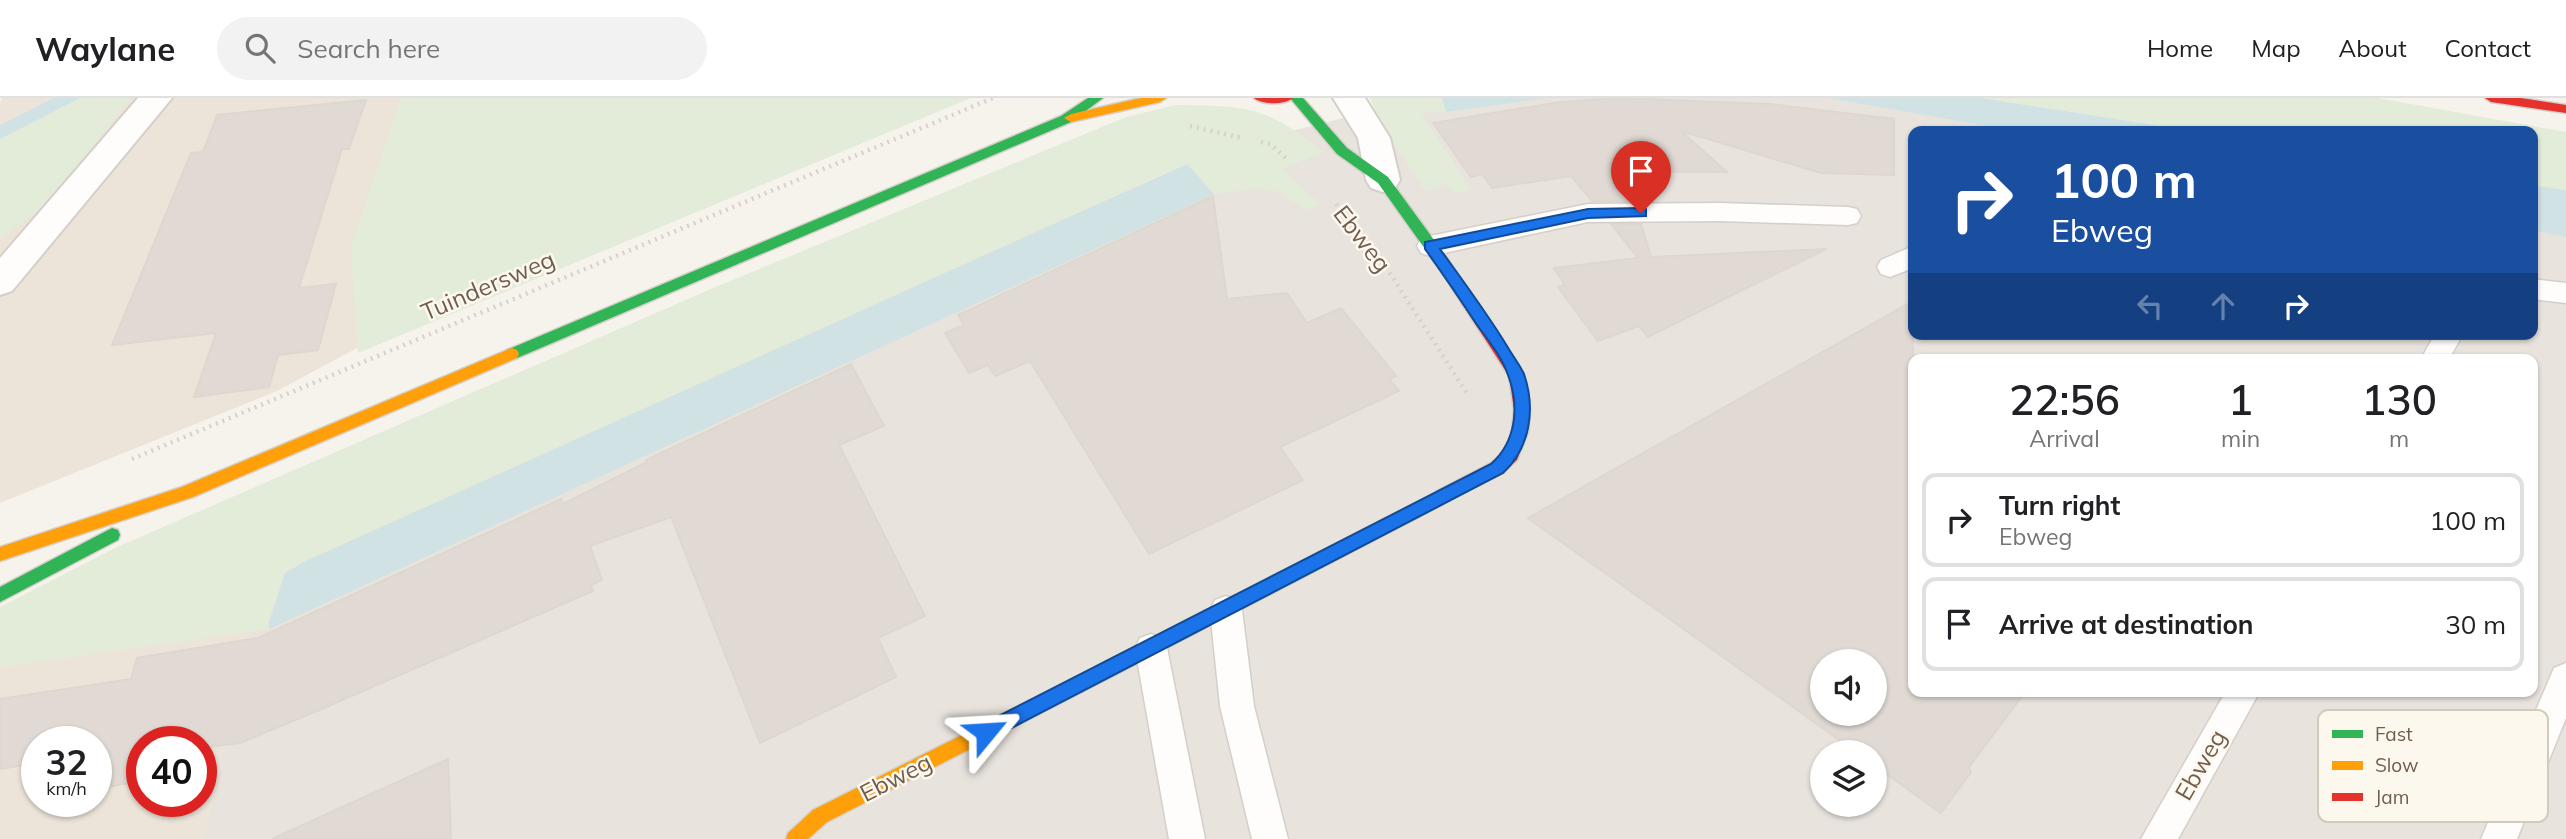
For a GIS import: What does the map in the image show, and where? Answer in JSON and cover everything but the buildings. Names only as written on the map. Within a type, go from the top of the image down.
[{"type":"main road","points":[[1066,119],[1097,98]]},
{"type":"main road","points":[[1260,98],[1287,98]]},
{"type":"main road","name":"Ebweg","points":[[795,839],[820,816],[1226,610],[1497,468],[1511,456],[1520,432],[1522,410],[1516,375],[1493,335],[1383,180],[1342,151],[1296,98]]},
{"type":"main road","points":[[2491,98],[2566,109]]},
{"type":"main road","points":[[0,554],[187,492],[1066,119],[1154,100]]},
{"type":"main road","points":[[0,595],[187,492]]},
{"type":"street","points":[[0,282],[156,98]]},
{"type":"street","name":"Ebweg","points":[[1349,98],[1374,138],[1383,180]]},
{"type":"lane","name":"Ebweg","points":[[1430,246],[1588,214],[1720,212],[1848,216]]},
{"type":"lane","points":[[2538,290],[2566,293]]},
{"type":"lane","points":[[1226,610],[1237,706],[1270,839]]},
{"type":"lane","points":[[1151,648],[1187,839]]},
{"type":"lane","points":[[2548,721],[2566,678]]},
{"type":"lane","name":"Ebweg","points":[[2159,839],[2241,697]]},
{"type":"lane","points":[[2499,839],[2506,822]]},
{"type":"path","name":"Tuindersweg","points":[[129,460],[993,98]]},
{"type":"path","points":[[1154,100],[1175,122],[1243,138]]},
{"type":"path","points":[[1257,141],[1270,144],[1289,160]]},
{"type":"path","name":"Ebweg","points":[[1333,201],[1365,236]]},
{"type":"path","name":"Ebweg","points":[[1379,258],[1481,414],[1497,468]]},
{"type":"shaded area","points":[[2,98],[492,98],[454,296],[277,391],[0,503]]},
{"type":"shaded area","points":[[53,98],[80,98],[0,139],[0,125]]},
{"type":"shaded area","points":[[1422,98],[1886,98],[2058,126],[1908,126],[1908,340],[2538,340],[2538,216],[2566,222],[2566,839],[203,839],[208,817],[217,817],[217,779],[266,568],[1224,148]]},
{"type":"shaded area","points":[[1442,98],[1545,98],[1446,112]]},
{"type":"shaded area","points":[[1829,98],[1982,98],[2161,126],[1988,126]]},
{"type":"shaded area","points":[[1187,164],[1214,194],[269,629],[285,573],[306,561]]},
{"type":"shaded area","points":[[2538,186],[2566,190],[2566,237],[2538,231]]},
{"type":"shaded area","points":[[266,568],[217,779],[217,726],[126,726],[126,817],[208,817],[203,839],[0,839],[0,638]]},
{"type":"green space","points":[[80,98],[130,98],[47,206],[0,238],[0,139]]},
{"type":"green space","points":[[401,98],[971,98],[358,353],[351,247]]},
{"type":"green space","points":[[1370,98],[1442,98],[1446,112],[1421,113],[1471,190],[1453,193],[1446,184],[1425,191],[1379,120]]},
{"type":"green space","points":[[1982,98],[2378,98],[2533,126],[2161,126]]},
{"type":"green space","points":[[1175,105],[1219,106],[1253,111],[1271,117],[1295,131],[1324,152],[1282,169],[1320,204],[1306,210],[1280,192],[1259,188],[1214,194],[1186,164],[306,561],[285,573],[269,629],[0,667],[0,607],[117,547],[711,289],[1126,117]]},
{"type":"green space","points":[[2538,127],[2566,132],[2566,190],[2538,186]]},
{"type":"traffic: fast","points":[[512,354],[1066,119],[1097,98]]},
{"type":"traffic: fast","points":[[1296,98],[1342,151],[1383,180],[1440,259]]},
{"type":"traffic: fast","points":[[1105,671],[1443,496]]},
{"type":"traffic: fast","points":[[0,595],[112,535]]},
{"type":"traffic: slow","points":[[1071,118],[1160,98]]},
{"type":"traffic: slow","points":[[0,554],[187,492],[512,354]]},
{"type":"traffic: slow","points":[[795,839],[820,816],[1105,671]]},
{"type":"traffic: jam","points":[[1260,98],[1287,98]]},
{"type":"traffic: jam","points":[[2491,98],[2566,109]]},
{"type":"traffic: jam","points":[[1440,259],[1516,375],[1522,410],[1520,432],[1511,455],[1497,468],[1443,496]]},
{"type":"route","points":[[986,732],[1497,468],[1511,456],[1520,432],[1522,410],[1516,375],[1493,335],[1430,246],[1588,214],[1641,213]]}]
